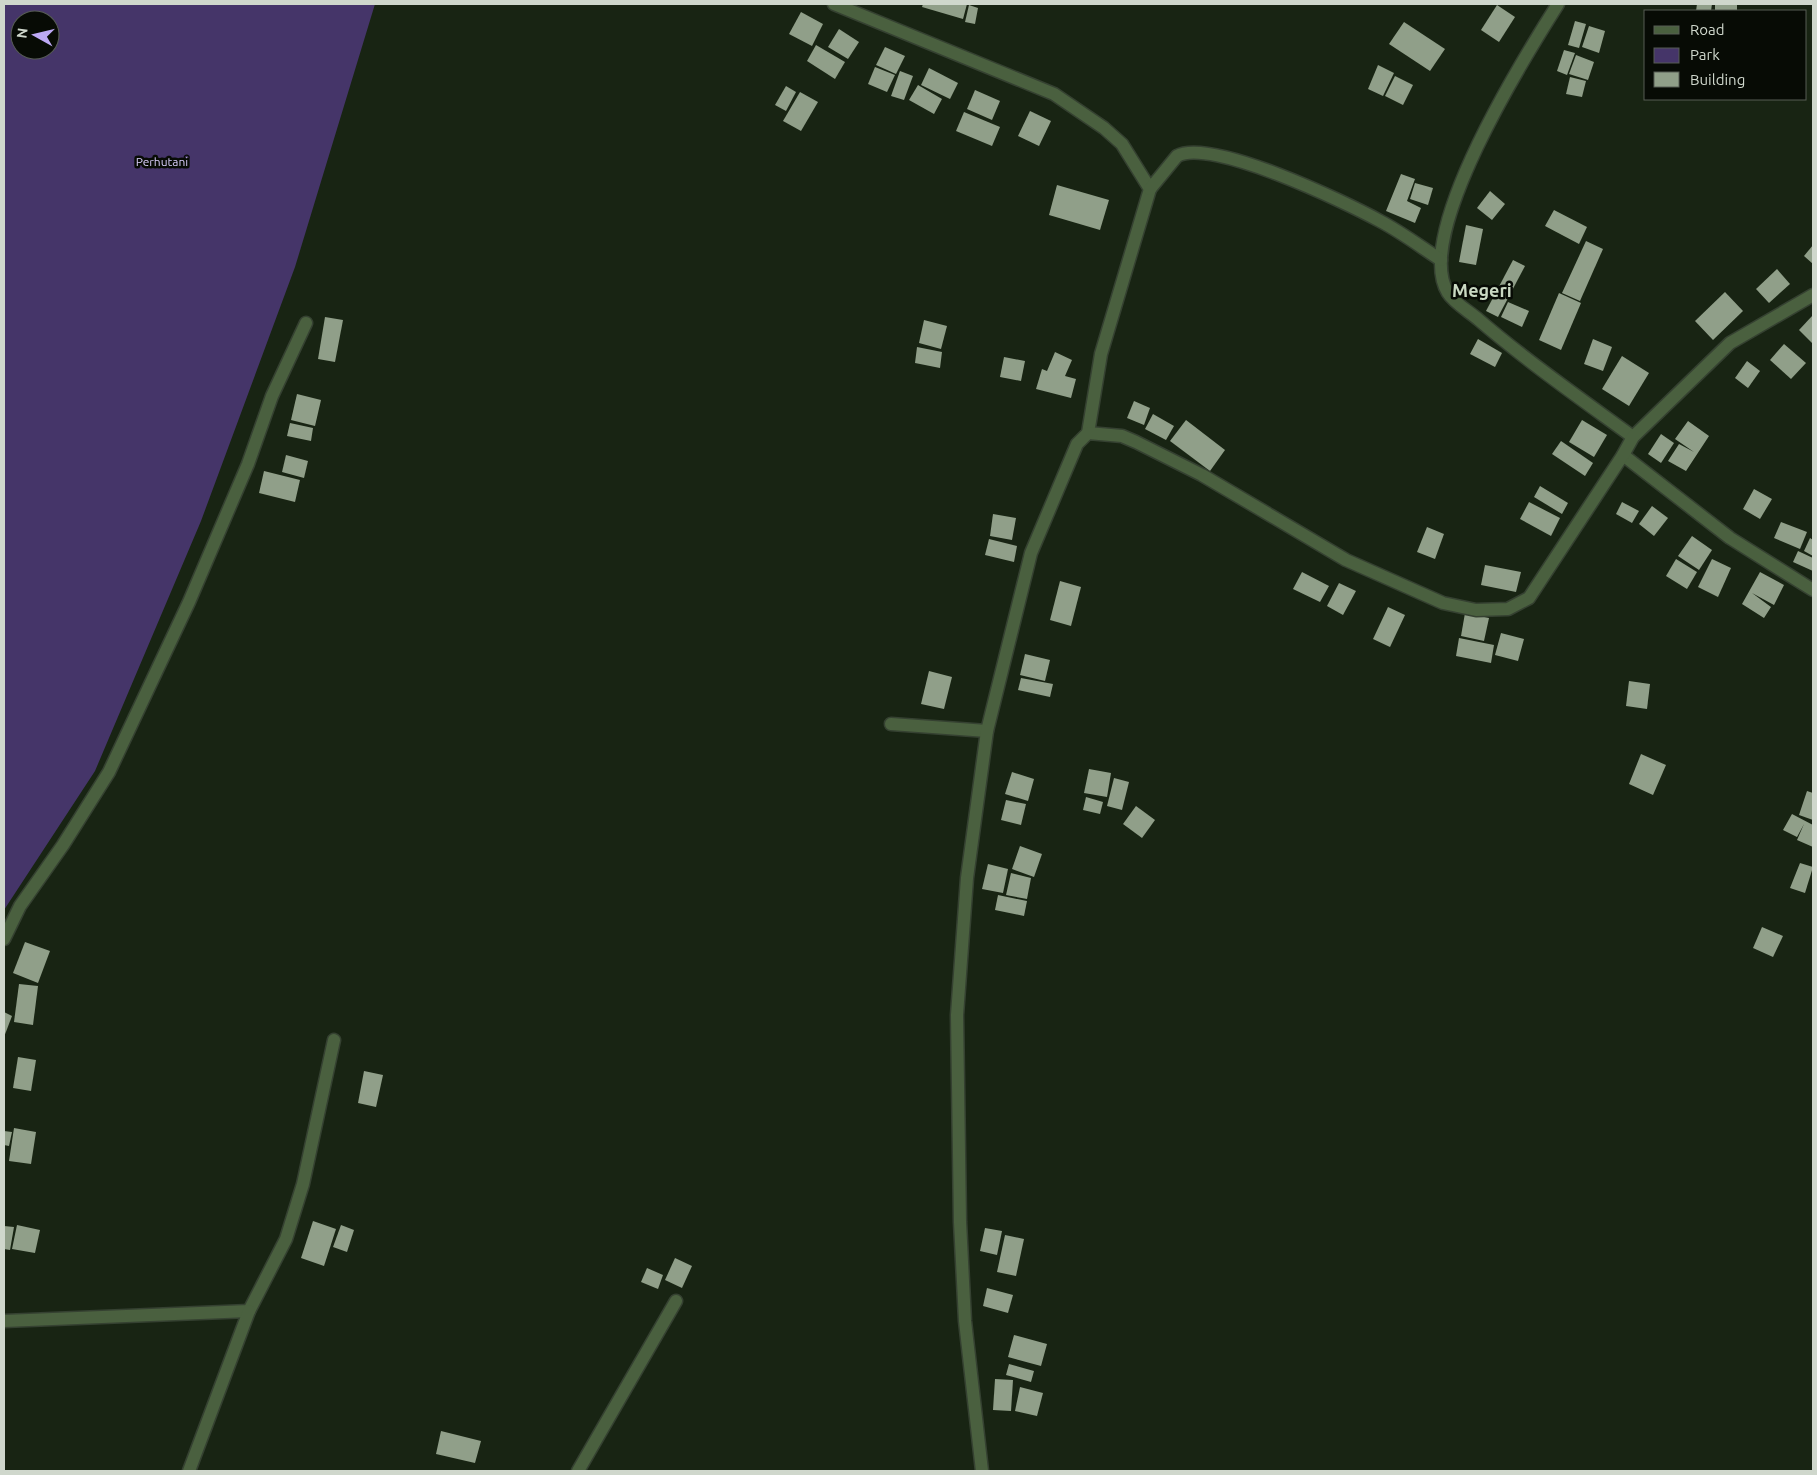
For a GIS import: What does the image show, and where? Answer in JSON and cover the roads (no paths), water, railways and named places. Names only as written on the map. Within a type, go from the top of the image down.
[{"type":"street","points":[[834,4],[1054,94],[1104,128],[1122,144],[1150,189]]},
{"type":"street","points":[[1558,4],[1473,154],[1456,196],[1446,231],[1440,274],[1448,294],[1509,346],[1633,437]]},
{"type":"street","points":[[982,1471],[965,1322],[960,1222],[957,1015],[967,878],[987,731],[1032,553],[1069,459],[1077,444],[1088,433],[1101,354],[1150,189],[1177,156],[1182,153],[1204,151],[1229,156],[1345,203],[1382,222],[1441,260]]},
{"type":"street","points":[[1088,433],[1122,436],[1136,442],[1202,475],[1346,560],[1443,603],[1476,610],[1508,609],[1530,598],[1633,437],[1730,343],[1813,295]]},
{"type":"street","points":[[4,939],[20,906],[63,845],[108,772],[189,602],[248,464],[272,396],[306,322]]},
{"type":"street","points":[[1623,455],[1730,538],[1813,590]]},
{"type":"street","points":[[892,724],[987,731]]},
{"type":"street","points":[[189,1471],[249,1311],[286,1239],[303,1184],[334,1040]]},
{"type":"street","points":[[578,1471],[676,1301]]},
{"type":"street","points":[[4,1321],[249,1311]]},
{"type":"district","name":"Megeri","points":[[1482,291]]},
{"type":"park label","name":"Perhutani","points":[[162,162]]}]
